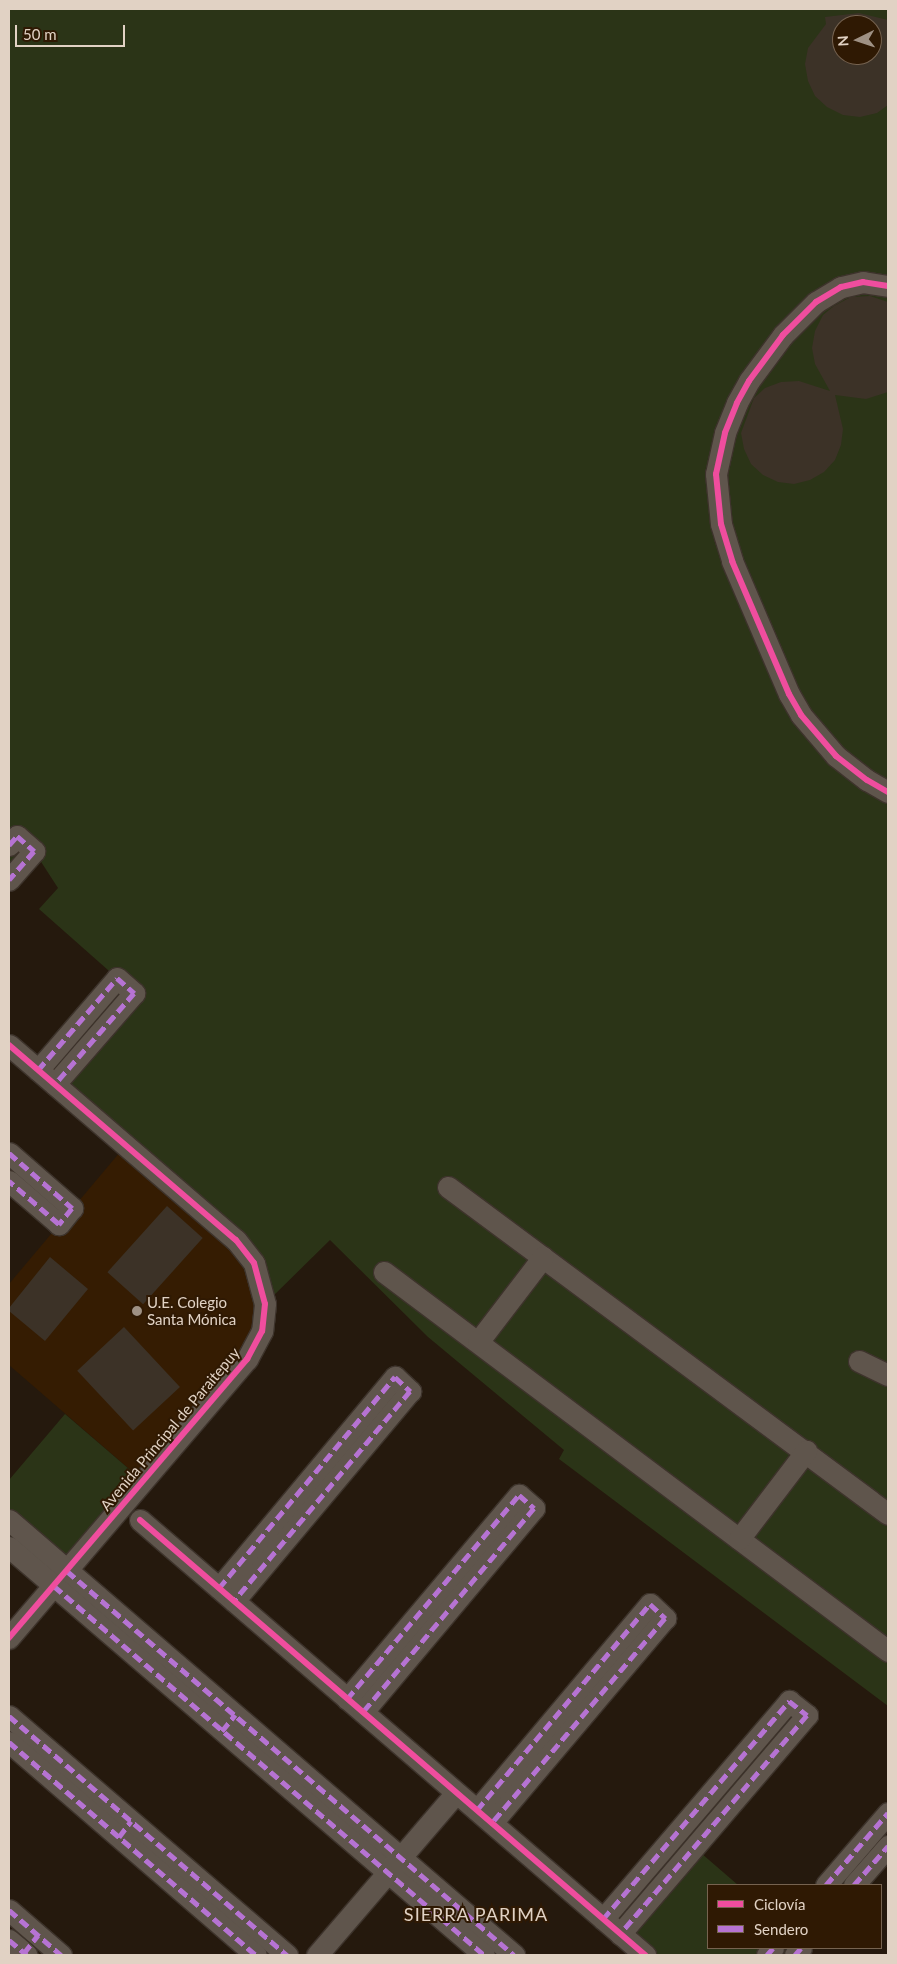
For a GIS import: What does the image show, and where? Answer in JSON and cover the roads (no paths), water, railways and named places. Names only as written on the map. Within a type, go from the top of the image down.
[{"type":"street","points":[[888,286],[863,282],[841,287],[816,302],[783,335],[749,381],[737,403],[725,433],[716,474],[721,524],[732,561],[788,694],[801,715],[830,749],[853,770],[888,792]]},
{"type":"street","points":[[9,845],[16,836],[34,851],[9,880]]},
{"type":"street","points":[[38,1070],[117,978],[134,993],[55,1084]]},
{"type":"street","name":"Avenida Principal de Paraitepuy","points":[[9,1044],[236,1240],[254,1263],[265,1304],[262,1331],[247,1359],[9,1638]]},
{"type":"street","points":[[9,1154],[72,1208],[59,1224],[9,1181]]},
{"type":"street","points":[[448,1187],[806,1451],[888,1514]]},
{"type":"street","points":[[478,1342],[543,1257]]},
{"type":"street","points":[[384,1272],[888,1651]]},
{"type":"street","points":[[860,1361],[888,1375]]},
{"type":"street","points":[[395,1377],[410,1391],[226,1594],[395,1377]]},
{"type":"street","points":[[739,1539],[806,1451]]},
{"type":"street","points":[[519,1495],[534,1508],[355,1705],[519,1495]]},
{"type":"street","points":[[9,1520],[60,1578],[228,1723],[394,1865],[514,1955]]},
{"type":"street","points":[[140,1520],[645,1955]]},
{"type":"street","points":[[9,1547],[60,1578]]},
{"type":"street","points":[[650,1604],[665,1618],[484,1817],[650,1604]]},
{"type":"street","points":[[603,1919],[789,1701],[807,1715],[620,1934]]},
{"type":"street","points":[[9,1716],[256,1955]]},
{"type":"street","points":[[9,1742],[287,1955]]},
{"type":"street","points":[[317,1955],[456,1793]]},
{"type":"street","points":[[827,1884],[888,1813]]},
{"type":"street","points":[[855,1884],[888,1846]]},
{"type":"street","points":[[394,1865],[484,1955]]},
{"type":"street","points":[[9,1910],[61,1955]]},
{"type":"street","points":[[20,1949],[38,1935]]},
{"type":"place","name":"U.E. Colegio Santa Mónica","points":[[137,1311]]},
{"type":"district","name":"SIERRA PARIMA","points":[[476,1914]]}]
